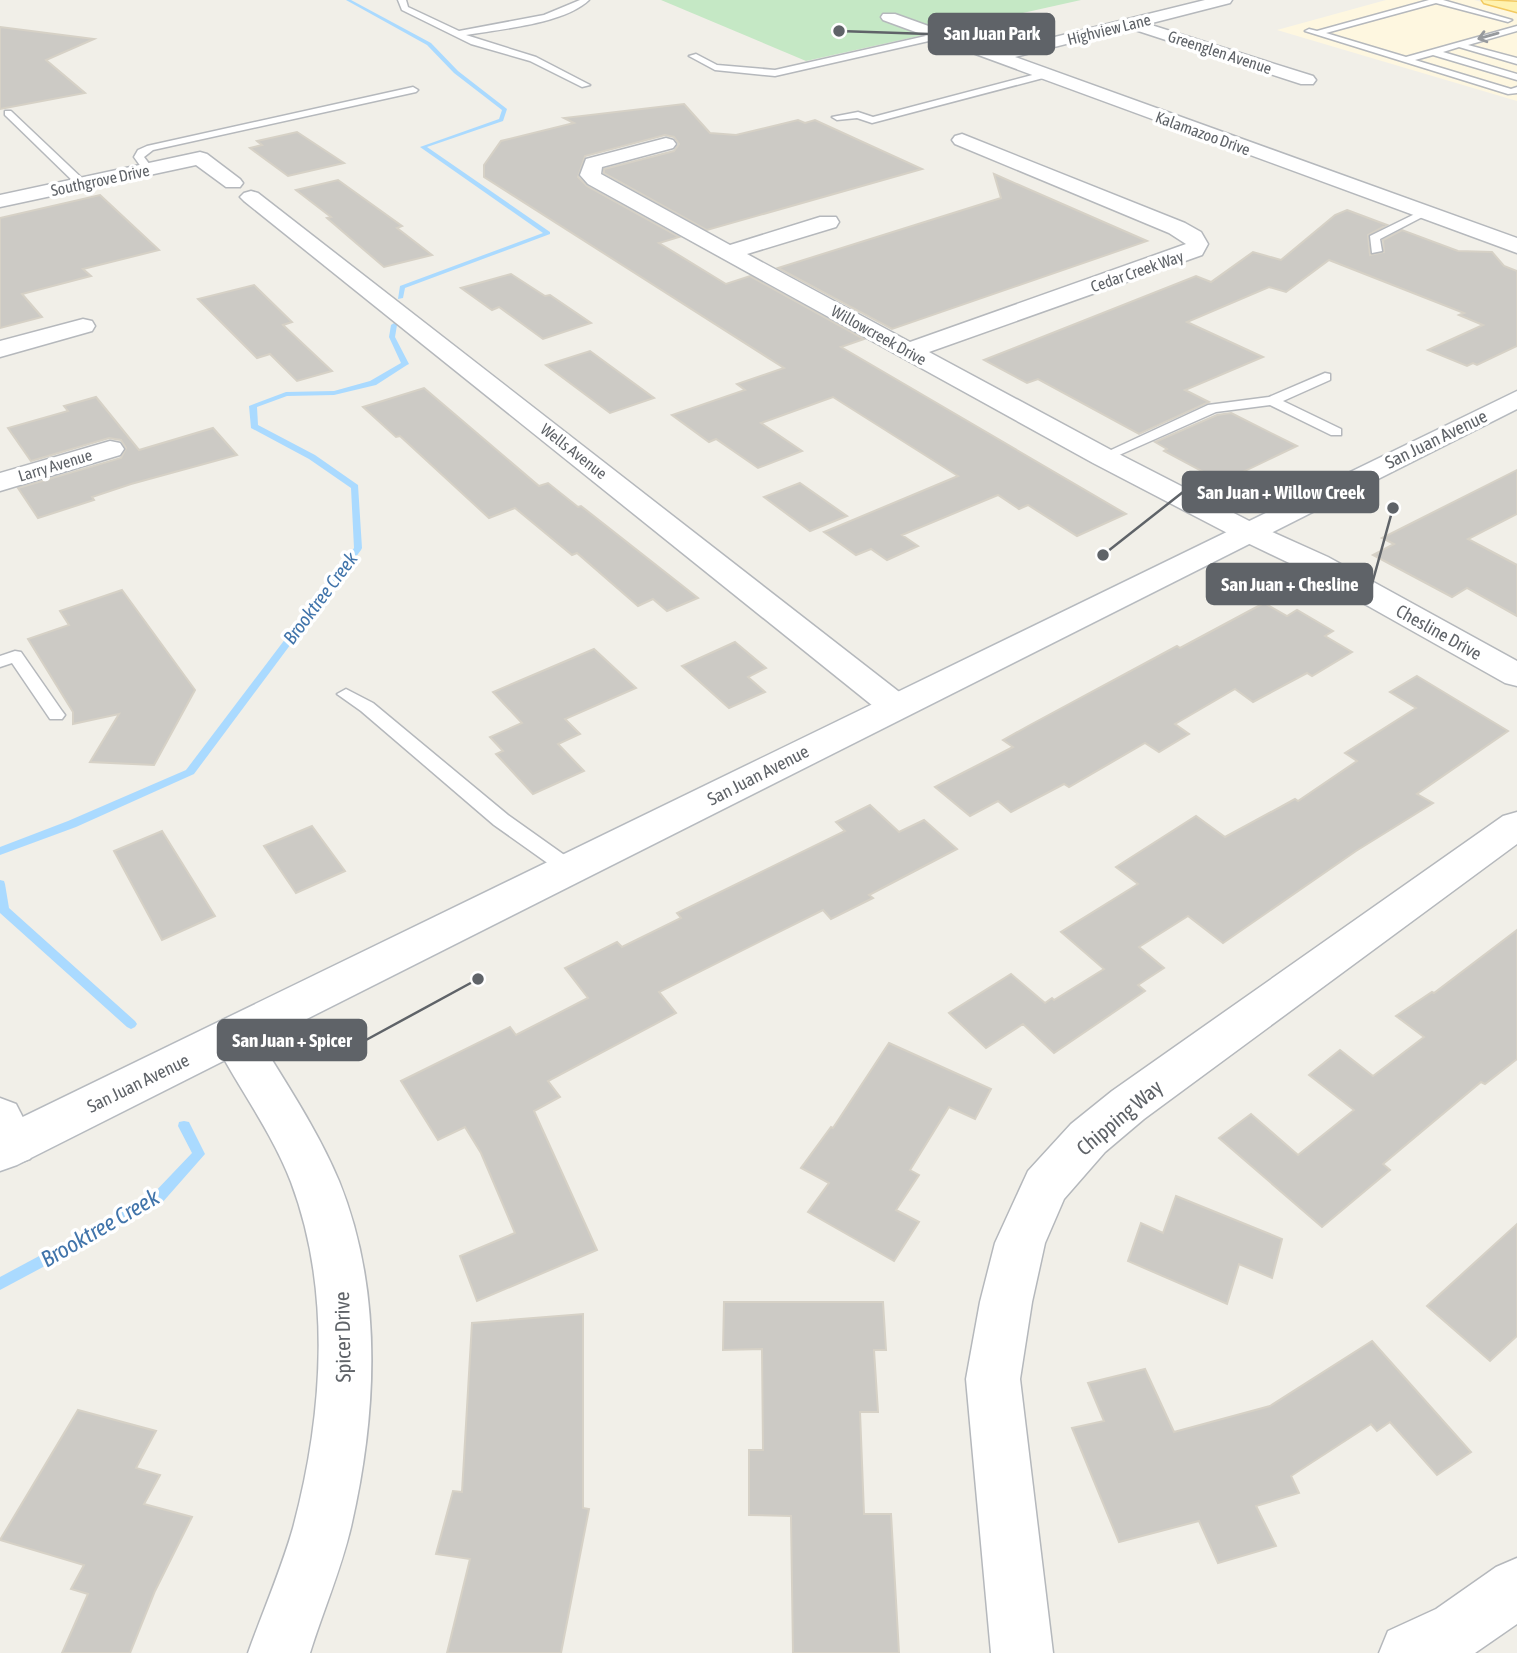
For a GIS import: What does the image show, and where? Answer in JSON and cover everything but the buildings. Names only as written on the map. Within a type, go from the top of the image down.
[{"type":"main road","points":[[1490,0],[1512,13]]},
{"type":"street","name":"Highview Lane","points":[[994,57],[1224,0]]},
{"type":"street","name":"Kalamazoo Drive","points":[[889,18],[1517,246]]},
{"type":"street","name":"Greenglen Avenue","points":[[1132,24],[1307,80]]},
{"type":"street","name":"Cedar Creek Way","points":[[908,351],[1194,250],[1197,244],[1193,237],[1177,228],[962,140]]},
{"type":"street","name":"Willowcreek Drive","points":[[666,144],[593,163],[590,174],[595,180],[908,351],[1248,532]]},
{"type":"street","name":"Southgrove Drive","points":[[0,201],[200,158]]},
{"type":"street","name":"Wells Avenue","points":[[200,158],[895,706]]},
{"type":"street","points":[[730,252],[828,222]]},
{"type":"street","points":[[0,349],[83,326]]},
{"type":"street","name":"San Juan Avenue","points":[[4,1138],[234,1037],[1517,399]]},
{"type":"street","name":"Larry Avenue","points":[[0,482],[110,449]]},
{"type":"street","name":"Chesline Drive","points":[[1248,532],[1317,564],[1517,675]]},
{"type":"street","name":"Chipping Way","points":[[1022,1653],[993,1379],[1020,1243],[1045,1186],[1088,1138],[1128,1105],[1517,825]]},
{"type":"street","name":"Spicer Drive","points":[[234,1037],[295,1143],[321,1199],[340,1268],[347,1344],[341,1432],[321,1528],[279,1653]]},
{"type":"street","points":[[1410,1653],[1457,1630],[1517,1588]]},
{"type":"lane","points":[[402,0],[405,8],[474,43],[533,59],[584,85]]},
{"type":"lane","points":[[457,34],[559,14],[581,6],[585,0]]},
{"type":"lane","points":[[1313,32],[1419,0]]},
{"type":"lane","points":[[1313,32],[1436,0],[1512,13]]},
{"type":"lane","points":[[1406,60],[1517,28]]},
{"type":"lane","points":[[1313,32],[1511,92],[1517,90]]},
{"type":"lane","points":[[693,56],[715,67],[775,73],[939,36]]},
{"type":"lane","points":[[1459,44],[1517,61]]},
{"type":"lane","points":[[1433,52],[1517,77]]},
{"type":"lane","points":[[837,117],[858,115],[872,120],[1044,75]]},
{"type":"lane","points":[[148,169],[139,157],[150,148],[413,90]]},
{"type":"lane","points":[[8,113],[82,184]]},
{"type":"lane","points":[[1376,251],[1374,238],[1425,213]]},
{"type":"lane","points":[[1103,457],[1213,408],[1272,401],[1325,377]]},
{"type":"lane","points":[[1272,401],[1336,432]]},
{"type":"lane","points":[[0,662],[15,656],[56,715]]},
{"type":"lane","points":[[346,694],[376,714],[501,820],[570,869]]},
{"type":"shaded area","points":[[1386,0],[1474,0],[1517,11],[1517,101],[1277,30]]},
{"type":"green space","points":[[661,0],[1081,0],[806,61]]},
{"type":"waterway","name":"Brooktree Creek","points":[[348,0],[429,44],[456,72],[505,110],[501,120],[423,147],[548,233],[402,287],[400,298]]},
{"type":"waterway","name":"Brooktree Creek","points":[[0,851],[72,824],[190,772],[358,548],[355,487],[312,457],[254,426],[253,406],[286,394],[334,393],[373,383],[405,364],[392,337],[394,325]]},
{"type":"waterway","name":"Brooktree Creek","points":[[0,884],[4,910],[131,1024]]},
{"type":"waterway","name":"Brooktree Creek","points":[[0,1284],[156,1200],[199,1154],[184,1126]]},
{"type":"place","name":"San Juan Park","points":[[839,31]]},
{"type":"place","name":"San Juan + Chesline","points":[[1393,508]]},
{"type":"place","name":"San Juan + Willow Creek","points":[[1103,555]]},
{"type":"place","name":"San Juan + Spicer","points":[[478,979]]}]
